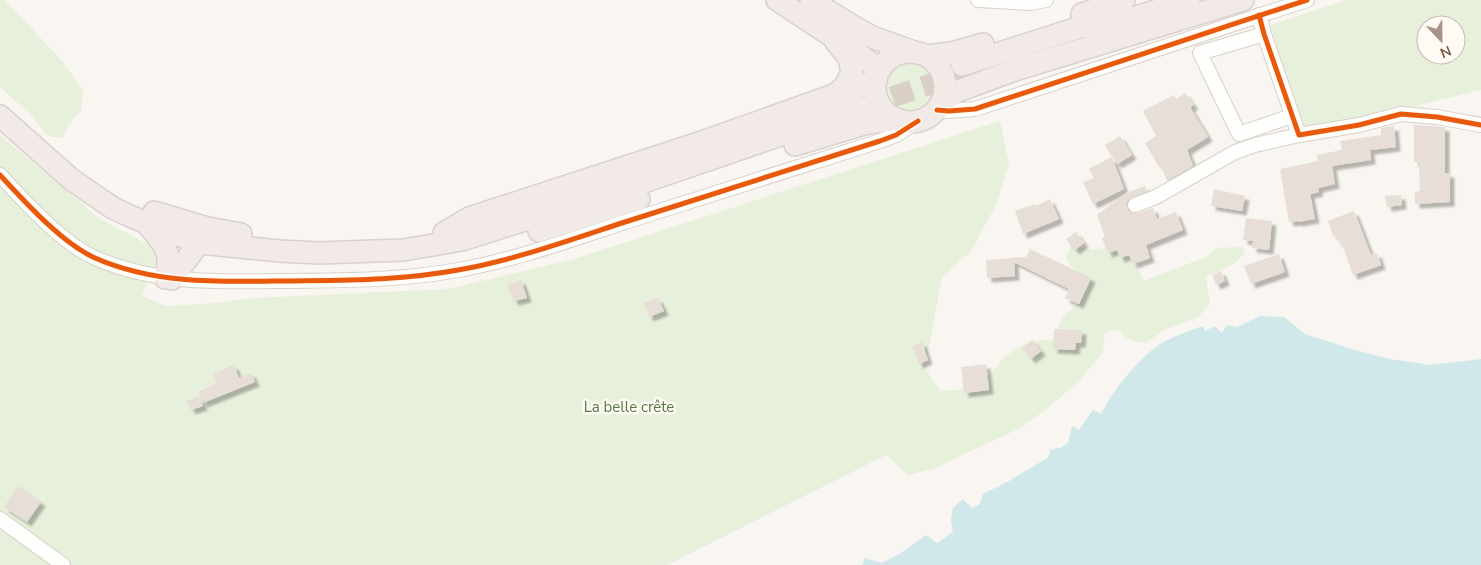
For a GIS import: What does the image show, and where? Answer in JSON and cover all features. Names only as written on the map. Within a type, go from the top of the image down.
[{"type":"highway","points":[[777,0],[828,33],[878,75]]},
{"type":"highway","points":[[811,0],[872,37],[922,54],[935,62],[945,80],[945,91],[940,105]]},
{"type":"highway","points":[[897,120],[886,113],[879,103],[875,92],[878,75],[886,61],[895,55],[906,52],[922,54],[951,52],[973,47],[1124,0]]},
{"type":"highway","points":[[1166,0],[963,69],[1189,0]]},
{"type":"highway","points":[[0,104],[58,154],[108,191],[137,206],[157,213],[208,228],[282,240],[440,239],[473,247],[508,240],[594,214],[838,131],[864,124],[897,120],[907,122],[918,121],[928,117],[958,91],[1015,70],[1243,0]]},
{"type":"highway","points":[[828,33],[842,48],[852,66],[850,78],[835,95]]},
{"type":"highway","points":[[440,239],[469,218],[700,143],[790,109],[835,95],[878,75]]},
{"type":"highway","points":[[0,116],[72,180],[113,208],[145,222],[199,243],[319,253],[385,251],[440,239],[860,103]]},
{"type":"highway","points":[[145,222],[165,246],[168,253],[169,279]]},
{"type":"highway","points":[[169,279],[199,243],[217,237],[249,236]]},
{"type":"street","points":[[978,0],[1030,3],[1046,0]]},
{"type":"street","points":[[940,105],[950,111],[975,109],[1307,0]]},
{"type":"street","points":[[1259,15],[1299,135]]},
{"type":"street","points":[[1264,34],[1200,53],[1239,134],[1292,116]]},
{"type":"street","points":[[1135,205],[1156,197],[1236,152],[1254,145],[1359,125],[1401,114],[1437,117],[1481,125]]},
{"type":"street","points":[[0,175],[74,246],[114,266],[140,274],[169,279],[251,282],[332,281],[409,277],[459,270],[535,251],[880,141],[896,135],[918,121]]},
{"type":"street","points":[[0,519],[63,565]]},
{"type":"green space","points":[[0,0],[5,0],[62,61],[83,90],[81,111],[68,125],[63,138],[48,136],[29,113],[0,87]]},
{"type":"green space","points":[[1347,0],[1481,0],[1481,90],[1304,133],[1270,25]]},
{"type":"green space","points":[[911,61],[925,65],[932,72],[936,86],[932,100],[925,107],[911,111],[897,107],[890,100],[886,86],[890,72],[897,65]]},
{"type":"green space","name":"La belle crête","points":[[1000,121],[1009,164],[996,205],[971,251],[942,277],[925,368],[940,391],[959,390],[992,373],[1005,356],[1029,342],[1054,339],[1061,320],[1076,304],[1079,283],[1075,270],[1066,260],[1071,245],[1092,250],[1110,247],[1131,257],[1144,281],[1206,257],[1216,248],[1243,247],[1245,252],[1233,264],[1206,276],[1210,304],[1197,318],[1166,329],[1145,343],[1131,340],[1118,330],[1105,333],[1103,352],[1080,380],[1048,408],[1020,428],[933,469],[908,475],[886,455],[667,565],[0,565],[0,135],[100,219],[161,251],[142,296],[166,306],[216,303],[253,298],[449,289],[574,259]]},
{"type":"water","points":[[1260,316],[1284,317],[1305,334],[1390,359],[1430,365],[1481,359],[1481,565],[862,565],[865,558],[882,563],[903,552],[926,535],[937,543],[953,532],[951,520],[953,508],[963,499],[972,508],[979,505],[983,494],[1049,457],[1050,450],[1060,448],[1068,443],[1072,426],[1079,430],[1093,410],[1101,414],[1125,377],[1157,346],[1203,326],[1205,331],[1215,326],[1222,333],[1227,325],[1237,327]]},
{"type":"building","points":[[1185,93],[1194,105],[1190,107],[1208,137],[1187,150],[1193,166],[1167,181],[1160,163],[1158,165],[1145,143],[1156,136],[1143,111],[1174,95],[1176,99]]},
{"type":"building","points":[[1414,125],[1445,127],[1445,173],[1450,173],[1450,202],[1415,204],[1415,192],[1420,191],[1419,162],[1414,162]]},
{"type":"building","points":[[1394,126],[1396,147],[1370,150],[1371,160],[1332,166],[1335,184],[1318,188],[1319,192],[1310,194],[1315,219],[1289,222],[1280,169],[1318,161],[1317,155],[1342,150],[1340,141],[1381,135],[1381,128]]},
{"type":"building","points":[[1120,136],[1132,155],[1117,164],[1105,145]]},
{"type":"building","points":[[1112,157],[1124,189],[1093,204],[1083,182],[1094,178],[1089,169]]},
{"type":"building","points":[[1145,186],[1147,191],[1128,200],[1126,204],[1129,211],[1138,213],[1153,208],[1157,219],[1176,212],[1183,230],[1146,245],[1150,258],[1133,264],[1129,255],[1120,258],[1117,250],[1108,253],[1102,238],[1105,237],[1097,215],[1126,193]]},
{"type":"building","points":[[1214,189],[1245,196],[1242,211],[1211,206]]},
{"type":"building","points":[[1401,195],[1402,205],[1387,207],[1385,196]]},
{"type":"building","points":[[1050,199],[1059,219],[1023,234],[1015,211],[1035,204],[1036,206]]},
{"type":"building","points":[[1354,211],[1371,255],[1377,253],[1381,265],[1353,275],[1343,247],[1336,235],[1333,236],[1328,221]]},
{"type":"building","points":[[1246,218],[1272,221],[1269,250],[1252,248],[1253,241],[1243,240]]},
{"type":"building","points":[[1076,232],[1084,243],[1075,250],[1066,239]]},
{"type":"building","points":[[1030,249],[1091,278],[1079,304],[1065,298],[1069,289],[1014,262],[1015,276],[987,278],[986,260],[1026,257]]},
{"type":"building","points":[[1279,254],[1285,272],[1251,284],[1244,266]]},
{"type":"building","points":[[1221,271],[1225,281],[1216,285],[1212,275]]},
{"type":"building","points":[[521,280],[527,298],[514,301],[507,285]]},
{"type":"building","points":[[658,298],[664,311],[649,317],[644,303]]},
{"type":"building","points":[[1054,329],[1082,330],[1081,343],[1076,343],[1075,350],[1053,349]]},
{"type":"building","points":[[1032,340],[1041,351],[1031,359],[1022,348]]},
{"type":"building","points":[[922,342],[928,360],[919,364],[912,346]]},
{"type":"building","points":[[986,364],[989,390],[964,393],[961,367]]},
{"type":"building","points":[[234,365],[239,378],[251,373],[255,382],[203,403],[198,392],[217,383],[213,374]]},
{"type":"building","points":[[199,396],[203,406],[191,410],[187,401]]},
{"type":"building","points":[[18,486],[41,502],[27,522],[4,507]]},
{"type":"tunnel","points":[[862,107],[964,73]]},
{"type":"cycle path","points":[[937,110],[975,109],[1307,0]]},
{"type":"cycle path","points":[[1259,15],[1299,135],[1359,125],[1401,114],[1437,117],[1481,125]]},
{"type":"cycle path","points":[[0,175],[44,221],[82,251],[95,258],[140,273],[186,280],[209,281],[392,278],[436,274],[479,266],[542,249],[880,141],[896,135],[918,121]]}]
